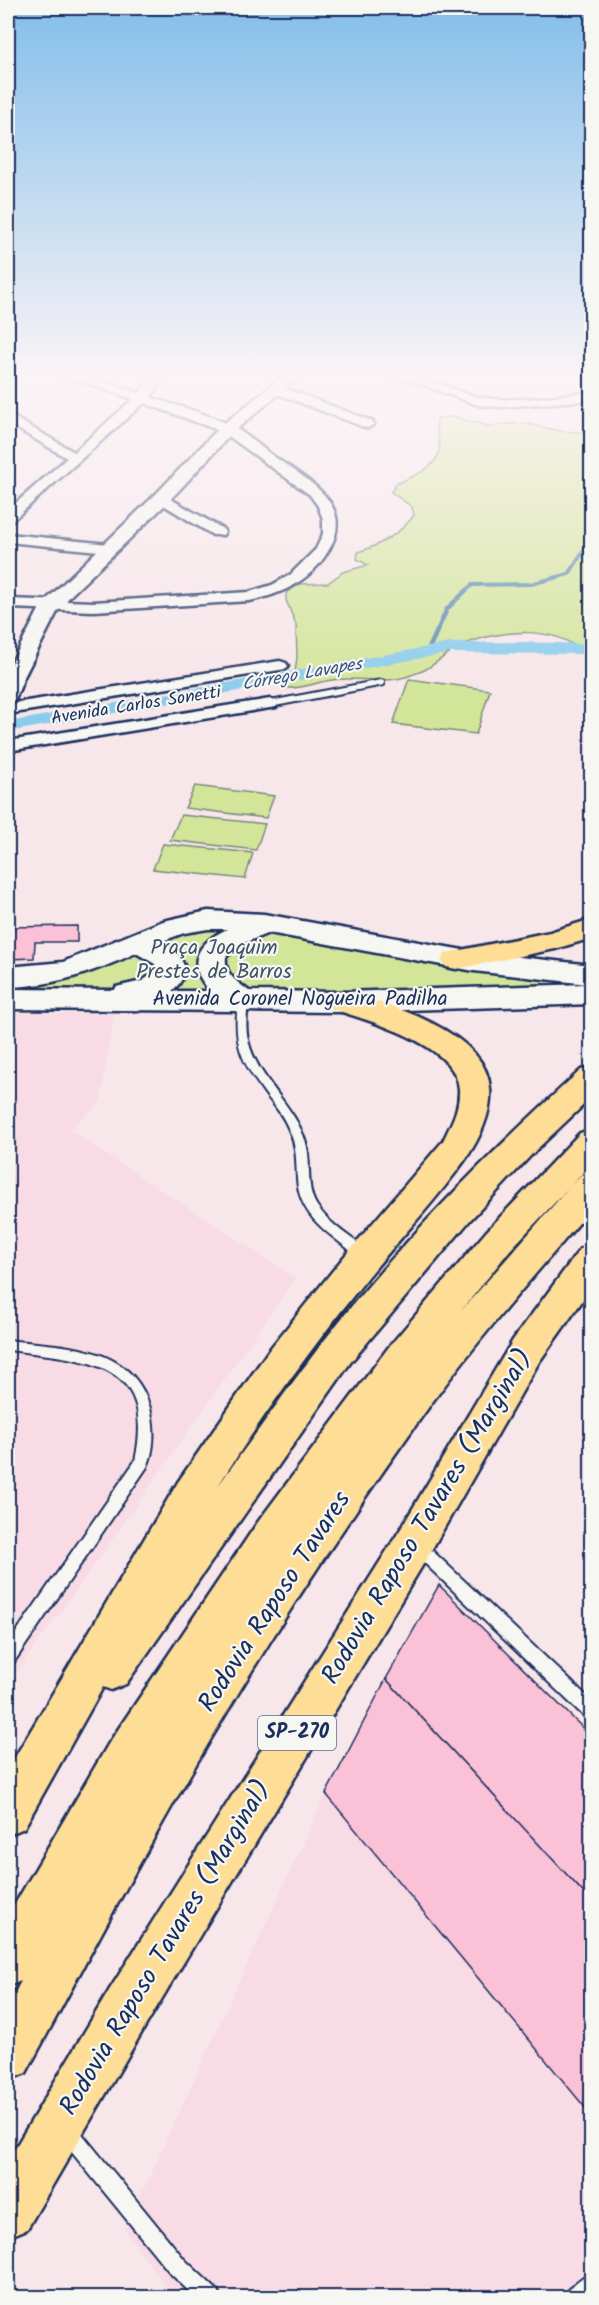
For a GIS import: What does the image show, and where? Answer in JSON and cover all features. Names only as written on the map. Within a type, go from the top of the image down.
[{"type":"highway","points":[[456,960],[555,940],[591,928]]},
{"type":"highway","points":[[8,1812],[138,1582],[218,1453],[302,1334],[456,1148],[473,1117],[475,1101],[468,1070],[448,1045],[414,1025],[343,1002]]},
{"type":"highway","points":[[8,1818],[178,1572],[337,1352],[417,1255],[494,1171],[591,1078]]},
{"type":"highway","name":"Rodovia Raposo Tavares","points":[[8,1962],[125,1759],[272,1535],[401,1359],[498,1241],[591,1141]]},
{"type":"highway","name":"Rodovia Raposo Tavares","points":[[8,2055],[116,1860],[206,1706],[338,1503],[420,1388],[460,1337],[591,1184]]},
{"type":"highway","name":"Rodovia Raposo Tavares (Marginal)","points":[[8,2210],[60,2121],[414,1543],[526,1351],[591,1259]]},
{"type":"highway","points":[[526,1351],[591,1285]]},
{"type":"main road","name":"Avenida Coronel Nogueira Padilha","points":[[8,977],[53,974],[172,928],[207,920],[265,924],[456,960],[591,975]]},
{"type":"main road","points":[[243,1002],[215,977],[210,968],[211,958],[216,949],[225,941],[265,924]]},
{"type":"main road","points":[[101,999],[149,989],[158,986],[170,977],[172,971],[167,959],[138,942]]},
{"type":"main road","name":"Avenida Coronel Nogueira Padilha","points":[[8,999],[343,1002],[591,994]]},
{"type":"street","points":[[8,517],[48,481]]},
{"type":"street","points":[[10,685],[49,609],[65,590],[178,481]]},
{"type":"street","points":[[8,604],[49,609],[89,608],[259,595],[298,577],[317,559],[331,538],[331,520],[324,502],[301,481]]},
{"type":"street","points":[[162,498],[218,532]]},
{"type":"street","points":[[8,538],[109,548]]},
{"type":"street","points":[[65,590],[89,608]]},
{"type":"street","name":"Avenida Carlos Sonetti","points":[[8,709],[280,666]]},
{"type":"street","name":"Avenida Carlos Sonetti","points":[[10,685],[16,698],[25,700],[99,696]]},
{"type":"street","name":"Avenida Carlos Sonetti","points":[[8,746],[270,704]]},
{"type":"lane","points":[[270,704],[381,683]]},
{"type":"lane","points":[[243,1002],[241,1037],[252,1067],[292,1123],[300,1143],[303,1185],[310,1205],[321,1220],[366,1256]]},
{"type":"lane","points":[[8,1345],[96,1358],[118,1369],[143,1402],[148,1419],[148,1444],[142,1463],[8,1657]]},
{"type":"lane","points":[[414,1543],[591,1712]]},
{"type":"lane","points":[[60,2121],[178,2267],[211,2298]]},
{"type":"lane","points":[[574,2298],[591,2282]]},
{"type":"shaded area","points":[[8,1013],[114,1014],[100,1102],[69,1130],[295,1278],[83,1581],[8,1683]]},
{"type":"shaded area","points":[[326,1794],[591,2111],[591,2297],[173,2297],[125,2230]]},
{"type":"green space","points":[[404,481],[591,481],[591,662],[579,649],[565,640],[548,635],[511,633],[475,640],[460,646],[425,670],[403,678],[340,679],[287,688],[286,683],[295,672],[297,657],[296,625],[286,600],[286,593],[300,584],[328,583],[343,572],[368,565],[357,559],[358,552],[389,538],[403,528],[414,515],[412,507],[391,492],[396,484]]},
{"type":"green space","points":[[409,679],[490,690],[476,734],[393,724]]},
{"type":"green space","points":[[195,786],[274,796],[266,818],[185,808]]},
{"type":"green space","points":[[181,815],[265,824],[256,850],[170,840]]},
{"type":"green space","points":[[163,844],[253,853],[245,879],[153,869]]},
{"type":"green space","name":"Praça Joaquim Prestes de Barros","points":[[195,927],[238,927],[510,976],[591,981],[592,989],[387,996],[8,992],[8,984],[41,983],[75,976]]},
{"type":"building","points":[[77,926],[77,942],[35,942],[34,958],[8,959],[8,927]]},
{"type":"building","points":[[439,1585],[592,1737],[592,1902],[386,1679]]},
{"type":"building","points":[[386,1679],[592,1902],[592,2116],[326,1794]]},
{"type":"waterway","points":[[452,604],[472,585],[531,584],[569,574],[592,538]]},
{"type":"waterway","points":[[427,653],[447,609],[452,604]]},
{"type":"waterway","name":"Córrego Lavapes","points":[[8,727],[450,648],[592,649]]}]
